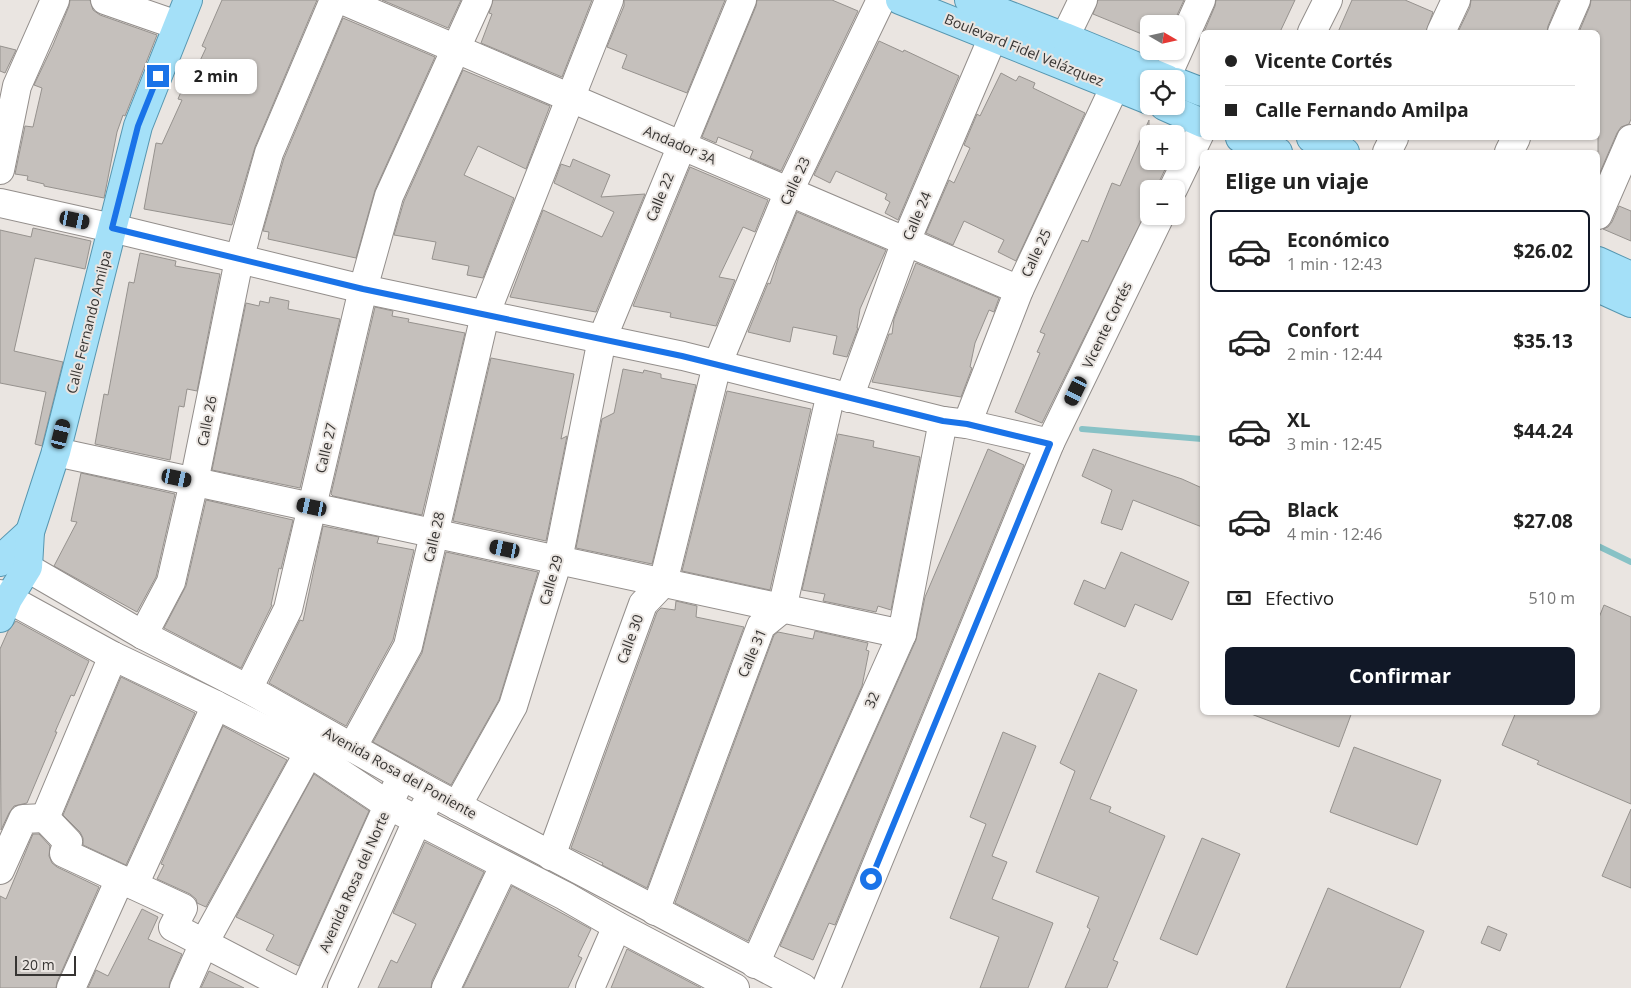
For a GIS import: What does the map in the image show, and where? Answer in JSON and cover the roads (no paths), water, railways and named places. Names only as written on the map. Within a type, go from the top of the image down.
[{"type":"main road","name":"Calle Fernando Amilpa","points":[[3,604],[8,559],[30,532],[56,452],[138,126],[188,0]]},
{"type":"main road","name":"Boulevard Fidel Velázquez","points":[[900,0],[1140,96]]},
{"type":"main road","name":"Boulevard Fidel Velázquez","points":[[969,0],[1065,36],[1145,70]]},
{"type":"main road","points":[[1185,85],[1200,91]]},
{"type":"main road","points":[[1184,115],[1200,122]]},
{"type":"main road","points":[[1245,140],[1273,150]]},
{"type":"main road","points":[[1315,140],[1340,150]]},
{"type":"main road","points":[[1600,263],[1631,276]]},
{"type":"main road","points":[[1600,289],[1631,303]]},
{"type":"street","points":[[0,170],[16,86],[55,0]]},
{"type":"street","points":[[105,0],[177,25]]},
{"type":"street","name":"Calle 26","points":[[143,635],[171,582],[194,482],[239,260],[269,153],[334,0]]},
{"type":"street","name":"Andador 3A","points":[[342,0],[1019,290]]},
{"type":"street","name":"Calle 27","points":[[248,689],[288,609],[363,289],[389,196],[478,0]]},
{"type":"street","name":"Calle 28","points":[[352,748],[408,646],[485,315],[609,0]]},
{"type":"street","name":"Calle 22","points":[[602,339],[742,0]]},
{"type":"street","name":"Calle 23","points":[[717,365],[789,191],[880,0]]},
{"type":"street","points":[[1065,36],[1083,0]]},
{"type":"street","points":[[1170,70],[1201,0]]},
{"type":"street","points":[[1313,30],[1328,0]]},
{"type":"street","points":[[1442,30],[1456,0]]},
{"type":"street","points":[[1563,30],[1576,0]]},
{"type":"street","name":"Calle 24","points":[[840,395],[993,37]]},
{"type":"street","name":"Calle 25","points":[[955,423],[1115,86]]},
{"type":"street","points":[[1177,180],[1200,133]]},
{"type":"street","points":[[1600,210],[1631,139]]},
{"type":"street","points":[[0,203],[363,289],[682,356],[955,423],[1050,444]]},
{"type":"street","name":"Vicente Cortés","points":[[826,988],[1050,444],[1156,225]]},
{"type":"street","name":"Calle 29","points":[[457,806],[513,706],[558,560],[602,339]]},
{"type":"street","points":[[663,583],[717,365]]},
{"type":"street","points":[[782,609],[840,395]]},
{"type":"street","name":"32","points":[[754,964],[902,634],[955,423]]},
{"type":"street","points":[[56,452],[902,634]]},
{"type":"street","name":"Avenida Rosa del Poniente","points":[[8,559],[143,635],[248,689],[457,806],[754,964],[803,988]]},
{"type":"street","name":"Calle 30","points":[[551,856],[642,604],[663,583]]},
{"type":"street","name":"Avenida Rosa del Poniente","points":[[3,604],[216,705],[309,752],[388,805],[565,896],[617,926],[735,988]]},
{"type":"street","name":"Calle 31","points":[[655,911],[761,626],[782,609]]},
{"type":"street","points":[[45,818],[113,656]]},
{"type":"street","points":[[71,988],[127,882],[216,705]]},
{"type":"street","points":[[184,988],[204,943],[309,752]]},
{"type":"street","name":"Avenida Rosa del Norte","points":[[306,988],[402,776]]},
{"type":"street","points":[[342,988],[417,821],[433,793]]},
{"type":"street","points":[[0,870],[23,819],[45,818],[68,842],[64,853],[183,908],[174,927],[290,988]]},
{"type":"street","points":[[446,988],[504,866]]},
{"type":"street","points":[[590,988],[617,926]]},
{"type":"waterway","points":[[1082,429],[1200,439]]},
{"type":"waterway","points":[[1600,547],[1631,562]]}]
